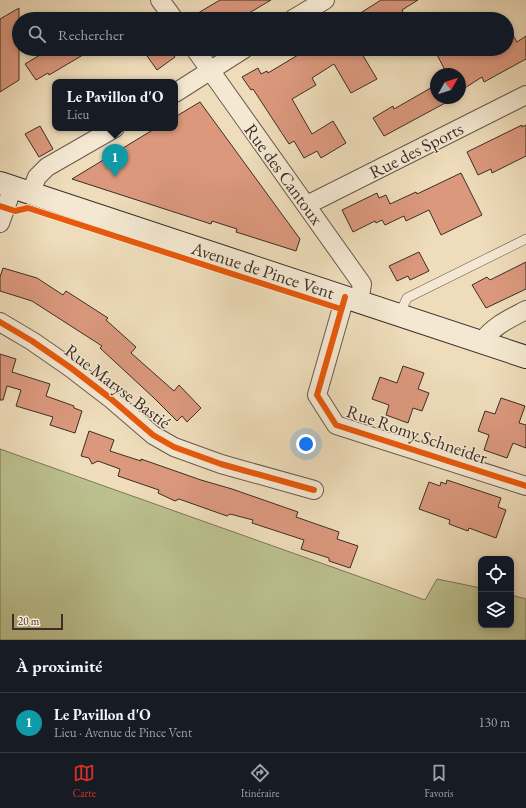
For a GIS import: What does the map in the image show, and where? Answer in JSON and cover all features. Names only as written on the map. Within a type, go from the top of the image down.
[{"type":"main road","name":"Avenue de Pince Vent","points":[[15,187],[526,357]]},
{"type":"street","points":[[160,0],[169,12]]},
{"type":"street","points":[[305,12],[325,0]]},
{"type":"street","name":"Rue des Cantoux","points":[[200,56],[307,204],[362,284],[352,299]]},
{"type":"street","points":[[178,91],[234,56]]},
{"type":"street","name":"Rue des Sports","points":[[307,204],[526,95]]},
{"type":"street","points":[[0,223],[15,187],[38,177],[48,167],[110,131]]},
{"type":"street","name":"Rue Romy Schneider","points":[[352,299],[317,395],[336,425],[526,486]]},
{"type":"street","points":[[481,342],[491,330],[526,310]]},
{"type":"street","name":"Rue Maryse Bastié","points":[[0,322],[32,341],[71,368],[110,398],[153,435],[174,447],[221,464],[314,490]]},
{"type":"lane","points":[[399,315],[407,298],[526,239]]},
{"type":"green space","points":[[0,449],[425,600],[437,579],[478,587],[478,628],[514,628],[514,596],[526,599],[526,640],[0,640]]},
{"type":"building","points":[[220,0],[271,0],[251,12],[200,12]]},
{"type":"building","points":[[381,0],[418,0],[402,10],[403,12],[362,12]]},
{"type":"building","points":[[19,8],[19,12],[12,12]]},
{"type":"building","points":[[12,12],[12,56],[19,56],[19,80],[0,92],[0,19]]},
{"type":"building","points":[[526,36],[526,59],[484,82],[482,77],[466,87],[466,68],[444,68],[438,56],[514,56],[514,37],[517,42]]},
{"type":"building","points":[[38,56],[81,56],[49,75],[48,73],[36,80],[25,64]]},
{"type":"building","points":[[147,56],[174,56],[175,57],[157,70]]},
{"type":"building","points":[[296,56],[363,56],[377,79],[351,93],[334,64],[312,78],[316,85],[292,99],[312,134],[333,121],[346,143],[321,158],[317,151],[304,158],[294,141],[289,144],[253,89],[251,90],[242,77],[258,68],[261,74],[267,71],[268,73]]},
{"type":"building","points":[[430,88],[430,104],[443,104],[384,136],[373,118],[393,106],[394,109]]},
{"type":"building","points":[[200,102],[300,239],[296,251],[236,232],[237,229],[212,221],[211,224],[72,179],[151,131],[178,131],[178,115]]},
{"type":"building","points":[[522,125],[522,127],[526,125],[526,156],[492,173],[491,169],[478,175],[467,152]]},
{"type":"building","points":[[40,126],[53,149],[39,157],[25,134]]},
{"type":"building","points":[[461,173],[482,215],[441,235],[429,210],[406,221],[404,216],[385,225],[382,220],[376,223],[375,221],[353,232],[342,210],[377,193],[379,198],[386,195],[390,204],[416,192],[417,194]]},
{"type":"building","points":[[419,252],[429,271],[410,280],[408,276],[397,281],[389,266]]},
{"type":"building","points":[[526,262],[526,289],[486,308],[472,285],[487,277],[490,280]]},
{"type":"building","points":[[3,268],[37,278],[63,295],[66,291],[108,318],[106,320],[136,347],[131,353],[174,391],[179,385],[201,408],[187,422],[182,416],[177,421],[100,348],[102,346],[32,301],[0,291],[0,277]]},
{"type":"building","points":[[0,354],[16,359],[12,372],[50,384],[46,396],[74,406],[74,408],[82,411],[75,433],[50,425],[53,417],[16,406],[21,390],[7,386],[3,400],[0,400]]},
{"type":"building","points":[[403,366],[424,373],[418,389],[429,393],[422,411],[413,408],[408,423],[386,415],[389,405],[372,399],[380,377],[397,383]]},
{"type":"building","points":[[501,398],[525,406],[519,423],[526,425],[526,448],[513,443],[507,458],[484,450],[489,435],[478,431],[485,411],[495,414]]},
{"type":"building","points":[[89,431],[114,440],[110,451],[141,461],[141,459],[298,512],[296,517],[339,532],[337,539],[358,546],[350,568],[329,561],[329,558],[301,549],[304,540],[252,523],[253,520],[230,514],[227,516],[179,499],[175,501],[158,493],[159,490],[118,476],[120,469],[98,461],[92,464],[89,458],[81,456]]},
{"type":"building","points":[[447,480],[501,498],[498,507],[506,510],[496,538],[469,528],[468,531],[449,524],[450,520],[419,509],[429,482],[440,486],[441,482],[446,484]]},
{"type":"cycle path","points":[[0,206],[15,211],[28,208],[341,309]]},
{"type":"cycle path","points":[[345,297],[317,395],[336,425],[526,486]]},
{"type":"cycle path","points":[[0,322],[32,341],[71,368],[110,398],[153,435],[174,447],[221,464],[314,490]]},
{"type":"place","name":"Le Pavillon d'O","points":[[115,177]]}]
